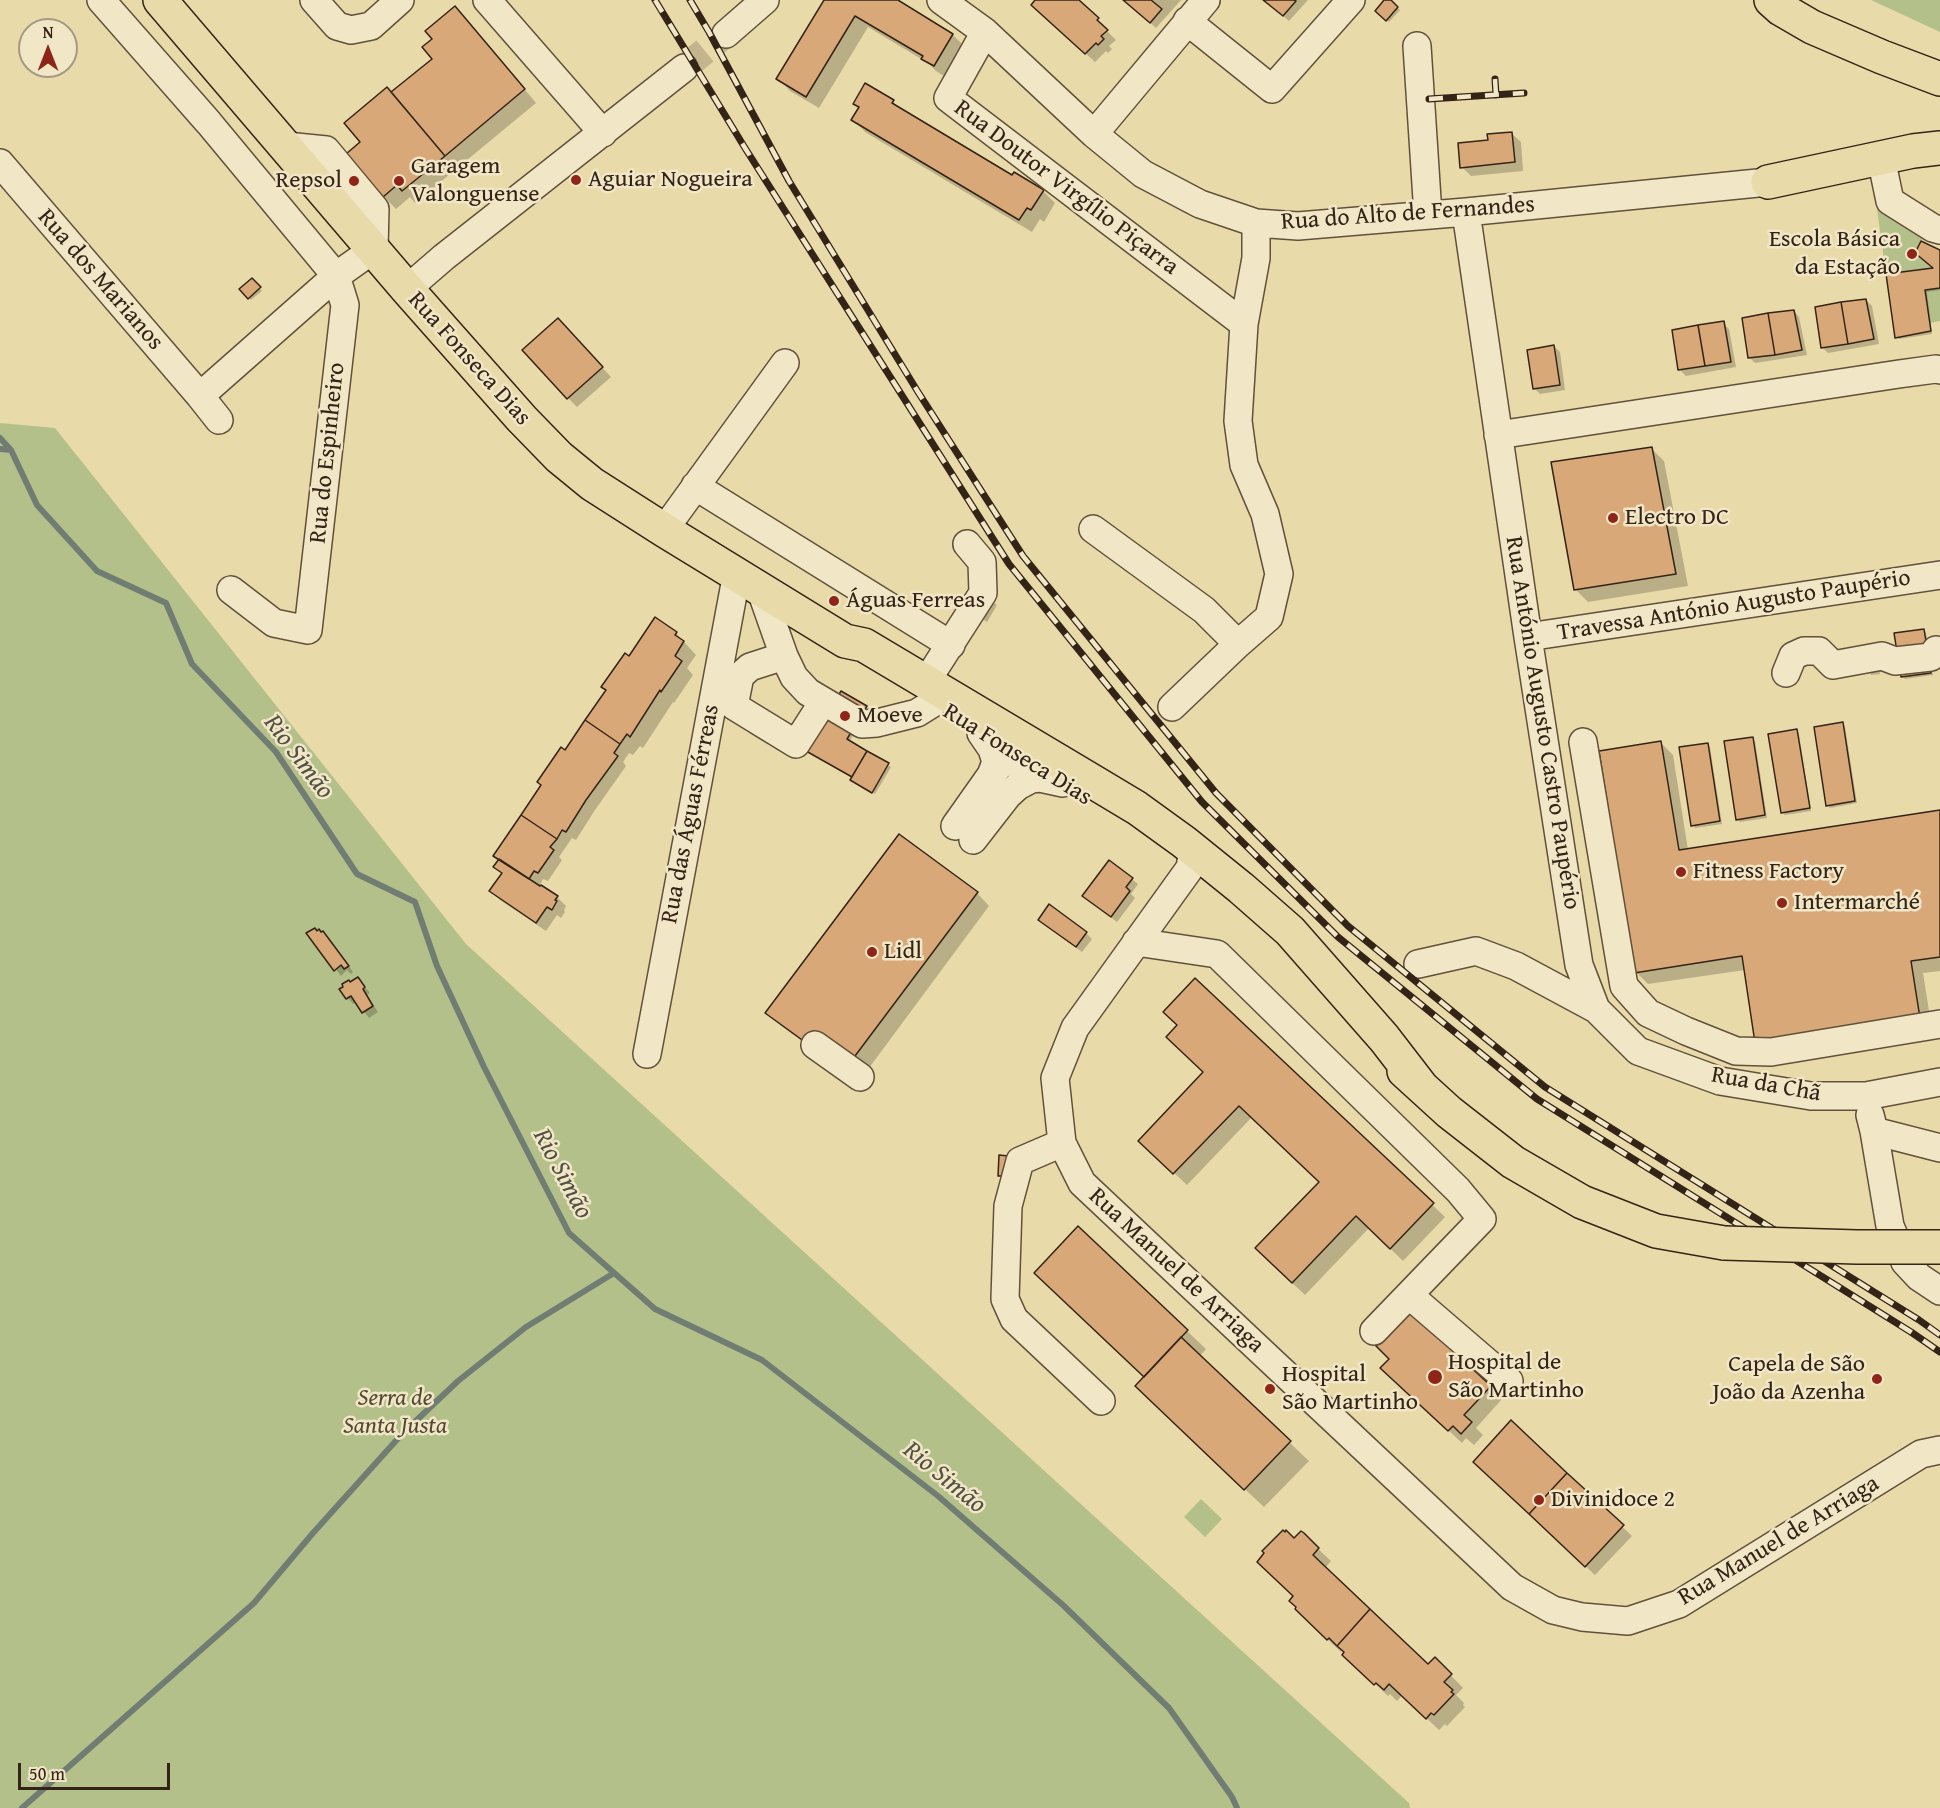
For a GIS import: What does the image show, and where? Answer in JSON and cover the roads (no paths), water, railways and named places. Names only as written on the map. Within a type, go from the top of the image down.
[{"type":"main road","name":"Rua Fonseca Dias","points":[[160,0],[407,289],[522,419],[559,457],[592,484],[845,641],[856,655],[931,690],[987,727],[1106,789],[1137,808],[1306,970],[1369,1041],[1449,1112],[1513,1162],[1582,1202],[1656,1231],[1724,1243],[1940,1247]]},
{"type":"main road","points":[[1771,0],[1781,9],[1821,31],[1940,79]]},
{"type":"main road","name":"Rua do Alto de Fernandes","points":[[1768,182],[1882,165],[1940,148]]},
{"type":"main road","name":"Rua do Alto de Fernandes","points":[[1882,165],[1940,165]]},
{"type":"main road","name":"Rua Fonseca Dias","points":[[987,727],[1019,772],[1063,783],[1144,833],[1187,855],[1241,888],[1304,945],[1384,1038],[1421,1086]]},
{"type":"street","points":[[101,0],[209,123],[336,276]]},
{"type":"street","points":[[314,0],[337,26],[351,30],[371,26],[400,0]]},
{"type":"street","points":[[487,0],[603,133]]},
{"type":"street","points":[[726,34],[765,0]]},
{"type":"street","name":"Rua do Alto de Fernandes","points":[[942,0],[985,32],[1094,134],[1143,174],[1200,204],[1256,223],[1298,226],[1467,212],[1768,182]]},
{"type":"street","points":[[1094,134],[1206,0]]},
{"type":"street","points":[[1187,21],[1272,89],[1351,0]]},
{"type":"street","name":"Rua Doutor Virgílio Piçarra","points":[[985,32],[948,98],[1244,324]]},
{"type":"street","points":[[1417,46],[1428,215]]},
{"type":"street","points":[[407,289],[444,257],[684,68]]},
{"type":"street","name":"Rua dos Marianos","points":[[0,163],[219,420]]},
{"type":"street","points":[[1882,165],[1890,201],[1940,230]]},
{"type":"street","name":"Rua António Augusto Castro Paupério","points":[[1467,212],[1528,637],[1579,965],[1596,1009]]},
{"type":"street","points":[[1172,707],[1269,617],[1279,574],[1265,514],[1244,465],[1238,422],[1244,324],[1256,258],[1256,223]]},
{"type":"street","points":[[200,396],[336,276],[374,249]]},
{"type":"street","name":"Rua do Espinheiro","points":[[231,590],[274,623],[308,630],[345,305],[336,276]]},
{"type":"street","points":[[664,530],[785,363]]},
{"type":"street","points":[[1498,435],[1899,374],[1940,370]]},
{"type":"street","points":[[695,486],[951,645]]},
{"type":"street","points":[[1093,529],[1204,610],[1238,644]]},
{"type":"street","points":[[748,581],[794,677],[808,692],[862,724],[877,723],[917,713],[931,690],[951,645],[983,593],[982,562],[967,544]]},
{"type":"street","name":"Travessa António Augusto Paupério","points":[[1528,637],[1940,575]]},
{"type":"street","name":"Rua das Águas Férreas","points":[[647,1054],[748,581]]},
{"type":"street","points":[[1786,673],[1793,656],[1804,651],[1819,651],[1833,665],[1882,656],[1892,645],[1929,641],[1938,653]]},
{"type":"street","points":[[784,656],[750,667],[740,676],[734,706],[796,744],[823,702]]},
{"type":"street","points":[[987,727],[996,762],[964,833],[1008,795],[1019,772],[1031,758],[1072,780],[1106,789]]},
{"type":"street","points":[[1583,742],[1624,986],[1648,1012],[1686,1031],[1736,1051],[1771,1052],[1940,1024]]},
{"type":"street","points":[[991,776],[1001,764],[1019,772]]},
{"type":"street","name":"Rua Manuel de Arriaga","points":[[1187,855],[1136,942],[1075,1028],[1055,1078],[1062,1143],[1082,1182],[1091,1191],[1512,1587],[1553,1610],[1582,1617],[1628,1621],[1679,1604],[1930,1452]]},
{"type":"street","points":[[1136,942],[1217,954],[1458,1190],[1482,1220],[1374,1331]]},
{"type":"street","name":"Rua da Chã","points":[[1418,964],[1476,951],[1516,966],[1596,1009],[1638,1051],[1720,1081],[1810,1096],[1866,1096],[1940,1082]]},
{"type":"street","points":[[815,1045],[860,1077]]},
{"type":"street","points":[[1866,1096],[1890,1226],[1905,1262],[1919,1276],[1940,1291]]},
{"type":"street","points":[[1874,1131],[1940,1148]]},
{"type":"street","points":[[1062,1143],[1020,1161],[1008,1206],[1005,1299],[1014,1319],[1101,1401]]},
{"type":"street","points":[[1409,1295],[1509,1381]]},
{"type":"waterway","points":[[0,438],[11,450]]},
{"type":"waterway","name":"Rio Simão","points":[[0,449],[11,450],[37,505],[97,571],[166,603],[192,664],[276,752],[357,874],[415,902],[437,966],[484,1067],[569,1233],[655,1309],[762,1360],[938,1496],[1064,1606],[1169,1708],[1232,1797],[1237,1808]]},
{"type":"waterway","points":[[22,1808],[254,1603],[402,1434],[458,1381],[526,1327],[614,1273]]},
{"type":"tunnel","points":[[684,68],[726,34]]},
{"type":"railway","points":[[655,0],[745,148],[1009,564],[1202,802],[1338,937],[1537,1099],[1940,1352]]},
{"type":"railway","points":[[690,0],[789,181],[918,392],[1023,556],[1216,793],[1348,926],[1545,1087],[1940,1335]]},
{"type":"railway","points":[[1495,79],[1496,95]]},
{"type":"railway","points":[[1429,99],[1524,93]]},
{"type":"place","name":"Aguiar Nogueira","points":[[576,180]]},
{"type":"place","name":"Repsol","points":[[354,181]]},
{"type":"place","name":"Garagem Valonguense","points":[[399,181]]},
{"type":"place","name":"Escola Básica da Estação","points":[[1912,254]]},
{"type":"place","name":"Electro DC","points":[[1613,518]]},
{"type":"place","name":"Águas Ferreas","points":[[834,601]]},
{"type":"place","name":"Moeve","points":[[845,716]]},
{"type":"place","name":"Fitness Factory","points":[[1681,872]]},
{"type":"place","name":"Intermarché","points":[[1782,903]]},
{"type":"place","name":"Lidl","points":[[872,952]]},
{"type":"place","name":"Hospital de São Martinho","points":[[1435,1377]]},
{"type":"place","name":"Capela de São João da Azenha","points":[[1877,1379]]},
{"type":"place","name":"Hospital São Martinho","points":[[1270,1389]]},
{"type":"place","name":"Divinidoce 2","points":[[1539,1500]]},
{"type":"park label","name":"Serra de Santa Justa","points":[[395,1413]]}]
